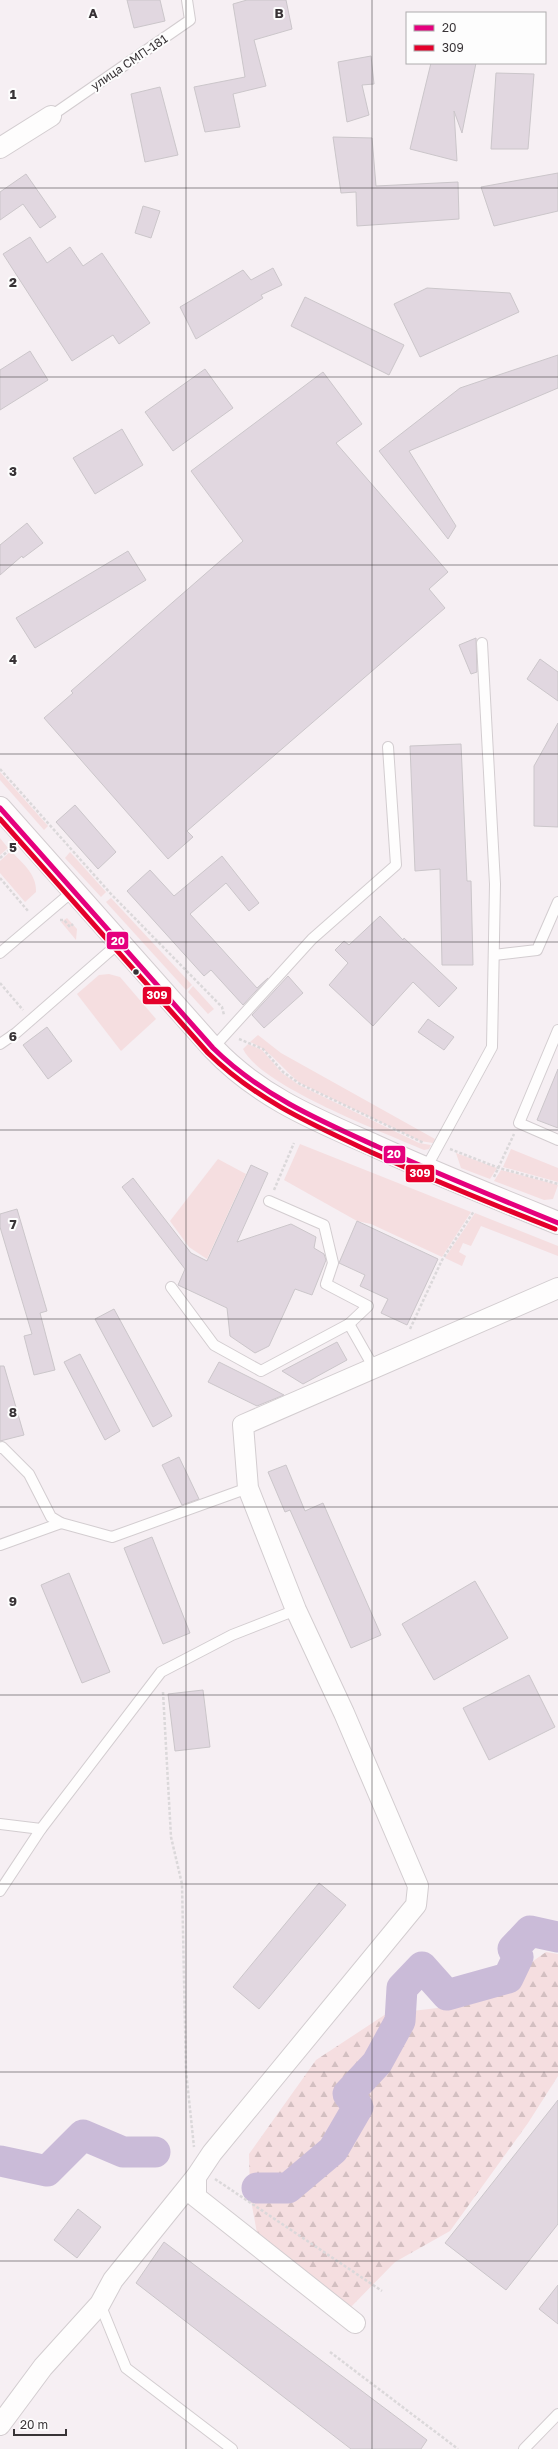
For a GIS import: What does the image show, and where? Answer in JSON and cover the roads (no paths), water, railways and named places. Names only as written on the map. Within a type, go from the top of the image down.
[{"type":"main road","points":[[0,808],[213,1048],[243,1078],[279,1101],[425,1170],[557,1219]]},
{"type":"street","points":[[0,148],[52,116]]},
{"type":"street","points":[[0,2425],[43,2367],[100,2304],[114,2280],[196,2177],[212,2153],[416,1905],[418,1886],[344,1713],[296,1610],[248,1488],[243,1426],[558,1288]]},
{"type":"street","points":[[196,2177],[196,2197],[355,2323]]},
{"type":"lane","name":"улица СМП-181","points":[[52,116],[190,20],[187,0]]},
{"type":"lane","points":[[425,1170],[492,1047],[495,884],[482,643]]},
{"type":"lane","points":[[213,1048],[312,940],[396,865],[388,747]]},
{"type":"lane","points":[[0,953],[73,891]]},
{"type":"lane","points":[[494,955],[537,950],[558,902]]},
{"type":"lane","points":[[0,1044],[31,1020],[119,943]]},
{"type":"lane","points":[[558,1030],[518,1123],[558,1140]]},
{"type":"lane","points":[[171,1287],[214,1345],[261,1371],[349,1324],[368,1306],[326,1284],[333,1263],[324,1225],[269,1201]]},
{"type":"lane","points":[[349,1324],[374,1368]]},
{"type":"lane","points":[[0,1448],[2,1447],[30,1474],[51,1516],[62,1523],[112,1537],[248,1488]]},
{"type":"lane","points":[[0,1545],[62,1523]]},
{"type":"lane","points":[[0,1891],[42,1828],[161,1672],[232,1635],[296,1610]]},
{"type":"lane","points":[[0,1824],[42,1828]]},
{"type":"lane","points":[[100,2304],[126,2368],[232,2449]]},
{"type":"lane","points":[[524,2449],[558,2414]]},
{"type":"waterway","points":[[257,2188],[288,2188],[333,2150],[358,2107],[348,2094],[377,2063],[400,2021],[402,1988],[422,1967],[447,1995],[508,1978],[518,1957],[513,1949],[530,1931],[558,1937]]},
{"type":"waterway","points":[[0,2161],[47,2171],[83,2135],[123,2152],[155,2152]]}]
